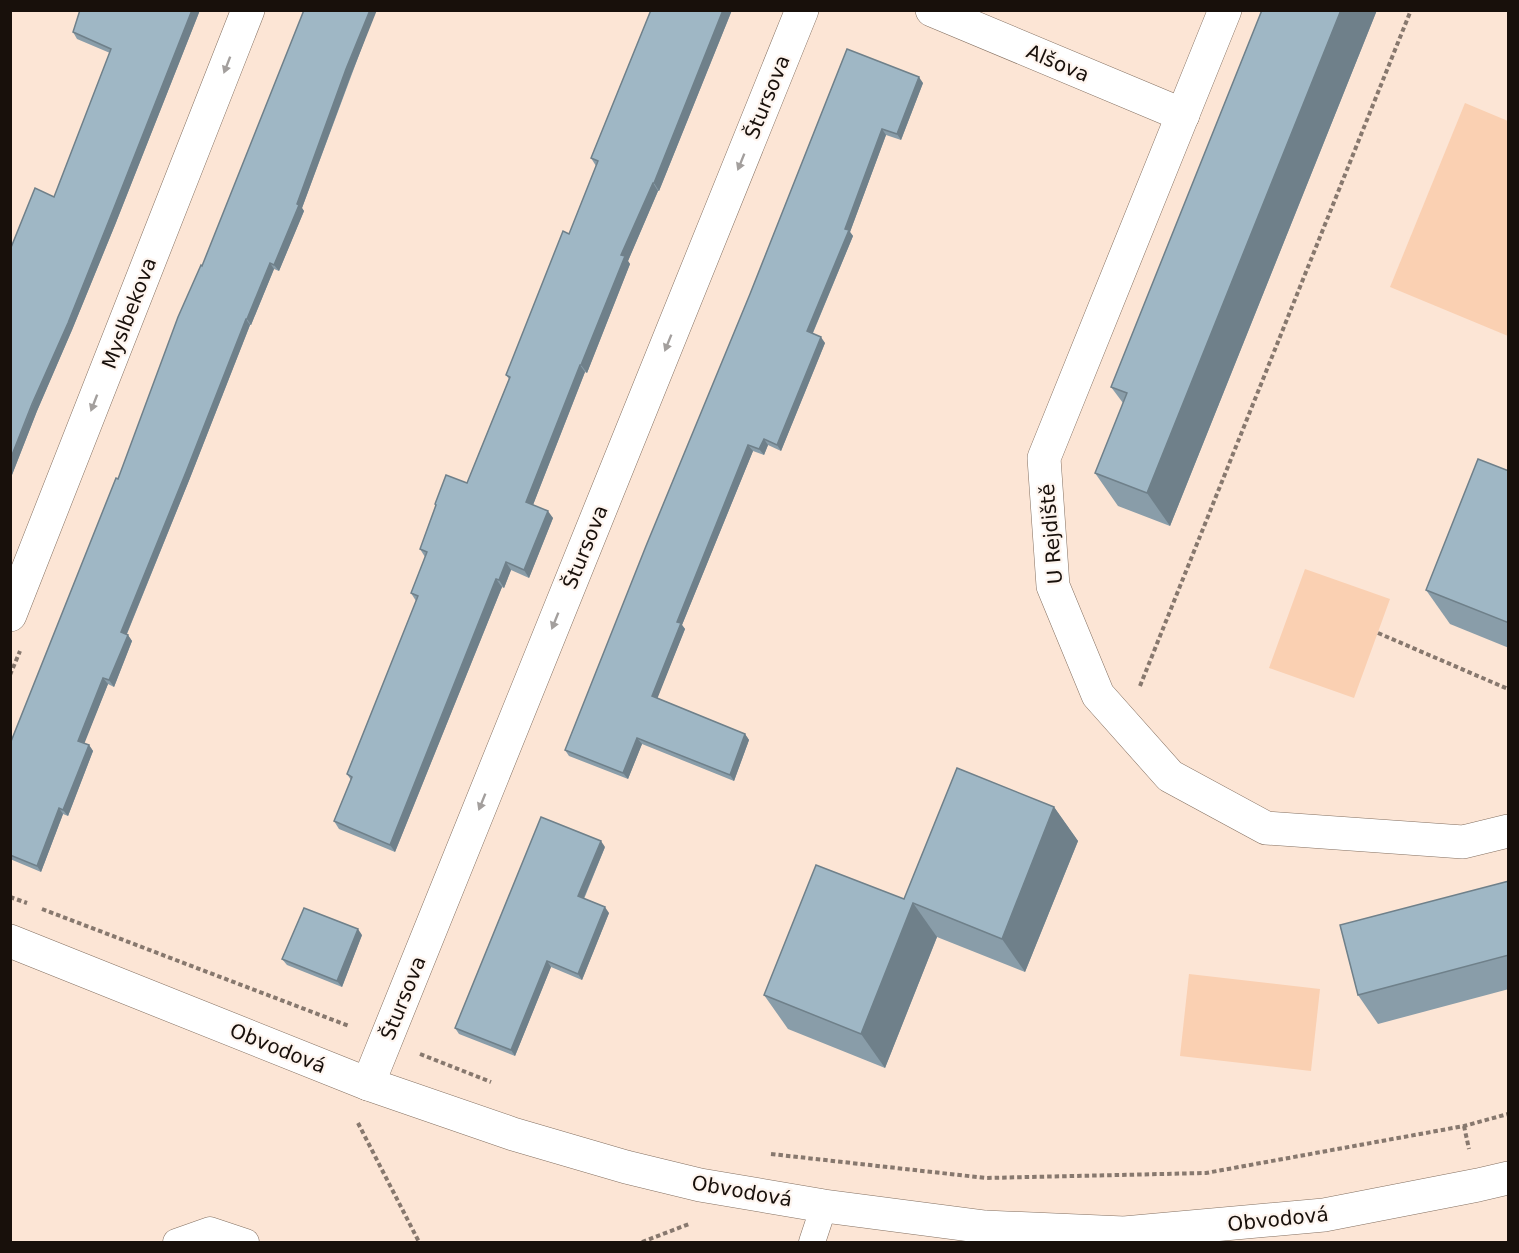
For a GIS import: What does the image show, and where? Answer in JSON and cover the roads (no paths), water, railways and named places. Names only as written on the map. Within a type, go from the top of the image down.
[{"type":"street","name":"Myslbekova","points":[[10,615],[248,10]]},
{"type":"street","name":"Štursova","points":[[368,1084],[802,10]]},
{"type":"street","name":"Alšova","points":[[932,10],[1183,115]]},
{"type":"street","name":"U Rejdiště","points":[[1226,10],[1044,458],[1053,586],[1098,695],[1124,725],[1170,776],[1266,828],[1463,842],[1509,831]]},
{"type":"street","name":"Obvodová","points":[[10,941],[368,1084],[513,1134],[626,1167],[700,1185],[982,1234],[1124,1233],[1324,1215],[1509,1178]]},
{"type":"lane","points":[[812,1242],[824,1206]]},
{"type":"lane","points":[[176,1242],[210,1230],[246,1242]]}]
